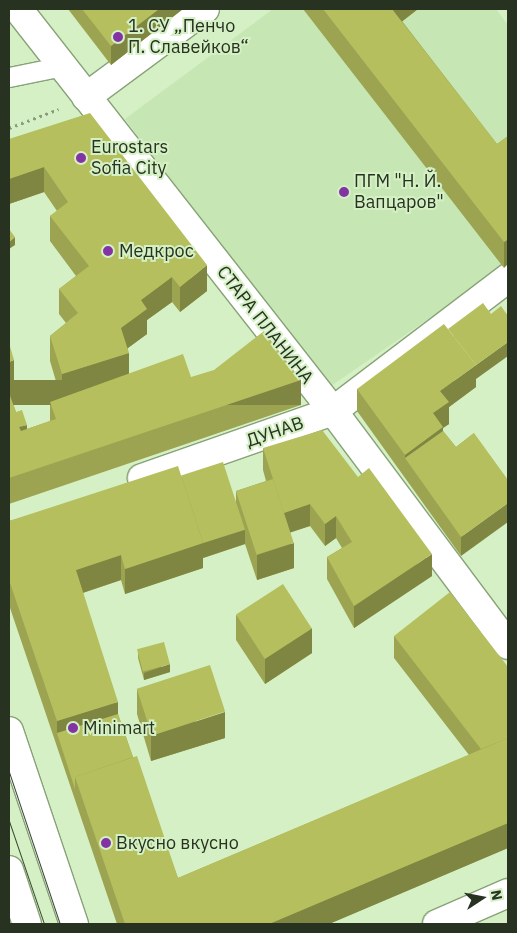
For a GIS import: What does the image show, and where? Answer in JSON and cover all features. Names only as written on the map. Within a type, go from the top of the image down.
[{"type":"street","name":"СТАРА ПЛАНИНА","points":[[18,9],[333,411],[508,644]]},
{"type":"street","points":[[86,97],[205,9]]},
{"type":"street","name":"ДУНАВ","points":[[120,486],[333,411],[508,278]]},
{"type":"street","points":[[9,731],[74,924]]},
{"type":"street","points":[[9,870],[27,924]]},
{"type":"street","points":[[437,924],[508,892]]},
{"type":"lane","points":[[9,77],[62,66]]},
{"type":"path","points":[[9,128],[27,122]]},
{"type":"shaded area","name":"ПГМ \"Н. Й. Вапцаров\"","points":[[273,9],[496,9],[508,25],[508,264],[328,388],[125,119]]},
{"type":"building","points":[[82,9],[159,9],[111,46]]},
{"type":"building","points":[[323,9],[392,9],[497,144],[508,136],[508,239],[504,242]]},
{"type":"building","points":[[90,113],[207,265],[180,287],[172,277],[141,300],[147,309],[121,328],[129,353],[62,374],[50,336],[78,313],[59,289],[89,266],[50,216],[68,202],[44,167],[9,179],[9,139]]},
{"type":"building","points":[[9,229],[15,237],[9,242]]},
{"type":"building","points":[[483,303],[491,314],[501,306],[508,316],[508,342],[476,365],[448,329]]},
{"type":"building","points":[[444,324],[476,365],[440,391],[449,402],[433,413],[443,427],[405,455],[357,389]]},
{"type":"building","points":[[264,331],[301,380],[9,478],[9,393],[16,412],[22,410],[27,425],[19,427],[21,431],[56,419],[50,402],[183,354],[191,377],[214,370]]},
{"type":"building","points":[[9,343],[14,360],[9,362]]},
{"type":"building","points":[[322,430],[358,477],[369,468],[432,554],[354,606],[327,557],[352,542],[336,516],[325,524],[310,504],[284,513],[263,448]]},
{"type":"building","points":[[443,431],[456,447],[474,433],[508,480],[508,503],[461,537],[405,458]]},
{"type":"building","points":[[223,462],[245,530],[203,543],[181,476]]},
{"type":"building","points":[[178,466],[203,543],[125,569],[121,555],[76,570],[118,702],[57,721],[9,580],[9,521]]},
{"type":"building","points":[[273,479],[294,543],[257,555],[236,491]]},
{"type":"building","points":[[283,584],[312,628],[265,659],[236,614]]},
{"type":"building","points":[[450,592],[508,667],[508,738],[481,749],[394,636]]},
{"type":"building","points":[[164,642],[170,664],[143,671],[137,649]]},
{"type":"building","points":[[210,665],[225,712],[152,735],[137,689]]},
{"type":"building","points":[[118,714],[133,757],[75,777],[75,789],[57,733]]},
{"type":"building","points":[[508,738],[508,823],[269,924],[125,924],[75,777],[137,756],[178,878]]},
{"type":"tram line","points":[[9,772],[60,924]]},
{"type":"tram line","points":[[9,821],[44,924]]},
{"type":"place","name":"1. СУ „Пенчо П. Славейков“","points":[[118,37]]},
{"type":"place","name":"Eurostars Sofia City","points":[[81,158]]},
{"type":"place","name":"ПГМ \"Н. Й. Вапцаров\"","points":[[344,192]]},
{"type":"place","name":"Медкрос","points":[[108,251]]},
{"type":"place","name":"Minimart","points":[[73,728]]},
{"type":"place","name":"Вкусно вкусно","points":[[106,843]]}]
